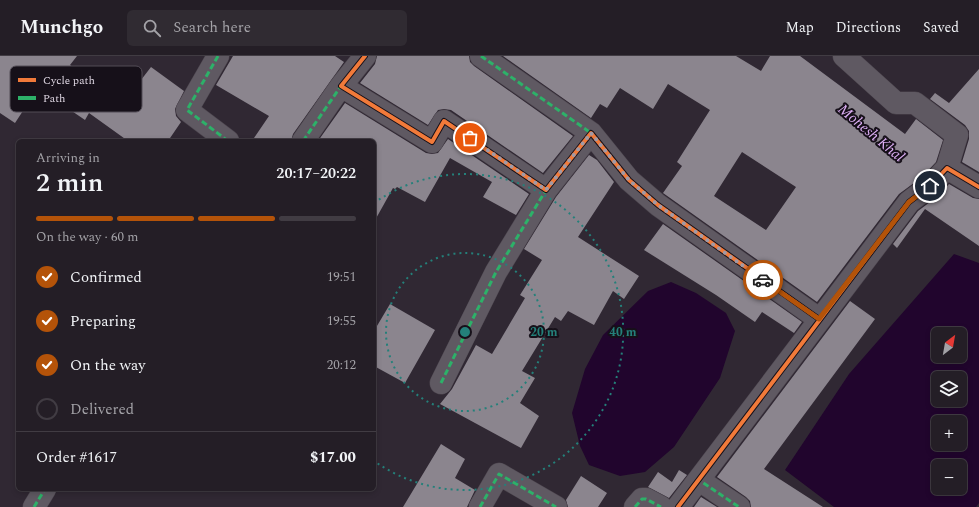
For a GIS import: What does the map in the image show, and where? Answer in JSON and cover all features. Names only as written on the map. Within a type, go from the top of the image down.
[{"type":"street","points":[[218,56],[187,110],[225,139]]},
{"type":"street","points":[[304,139],[341,86],[365,56]]},
{"type":"street","points":[[481,56],[591,133],[629,180],[658,205],[819,319]]},
{"type":"street","points":[[678,507],[909,202],[930,186],[947,168],[957,135],[915,103],[896,103],[844,56]]},
{"type":"street","points":[[341,86],[432,142],[444,121],[546,190]]},
{"type":"street","points":[[441,383],[496,272],[546,190],[591,133]]},
{"type":"street","points":[[947,168],[979,187]]},
{"type":"street","points":[[480,507],[499,474],[556,507]]},
{"type":"street","points":[[699,480],[739,507]]},
{"type":"street","points":[[34,507],[44,491]]},
{"type":"street","points":[[635,507],[642,499],[646,499],[661,507]]},
{"type":"shaded area","points":[[954,254],[979,263],[979,503],[976,507],[834,507],[785,470],[849,374]]},
{"type":"shaded area","points":[[671,282],[696,293],[726,313],[735,331],[720,378],[674,447],[645,472],[620,476],[589,465],[580,446],[572,413],[585,369],[603,335],[648,291]]},
{"type":"building","points":[[0,56],[77,56],[70,65],[71,66],[10,66],[10,112],[22,112],[15,123],[0,113]]},
{"type":"building","points":[[233,56],[335,56],[344,62],[293,134],[292,139],[253,139],[269,116],[216,85]]},
{"type":"building","points":[[377,56],[469,56],[470,62],[474,66],[573,136],[543,173],[451,110],[438,110],[428,125],[360,83],[375,64]]},
{"type":"building","points":[[503,56],[736,56],[761,71],[770,56],[800,56],[905,134],[916,119],[943,140],[936,162],[922,177],[899,194],[817,302],[663,193],[682,166],[677,162],[710,110],[668,84],[653,109],[620,88],[607,108],[600,104],[591,118]],"holes":[[[742,152],[796,187],[766,230],[714,196]]]},
{"type":"building","points":[[151,67],[184,91],[175,109],[176,116],[181,122],[169,139],[125,139],[89,113],[85,120],[73,112],[142,112],[142,79]]},
{"type":"building","points":[[979,69],[979,172],[962,162],[969,139],[969,131],[965,125],[930,99],[935,93],[949,103]]},
{"type":"building","points":[[345,103],[426,153],[438,153],[448,139],[529,194],[516,215],[483,197],[492,182],[450,158],[425,202],[397,187],[395,189],[393,188],[376,218],[376,139],[319,139]]},
{"type":"building","points":[[589,155],[597,160],[614,182],[578,237],[639,276],[624,299],[613,291],[594,325],[568,311],[561,321],[555,317],[522,371],[535,378],[520,403],[539,416],[521,448],[440,404],[452,389],[476,345],[492,354],[525,298],[520,295],[542,260],[524,249],[556,197]]},
{"type":"building","points":[[949,184],[973,198],[979,199],[979,246],[925,209],[897,248],[893,244],[918,211],[938,196]]},
{"type":"building","points":[[663,224],[802,322],[794,333],[762,312],[755,322],[716,295],[644,250]]},
{"type":"building","points":[[850,301],[875,319],[764,469],[823,507],[751,507],[750,501],[746,497],[717,477]]},
{"type":"building","points":[[390,304],[435,330],[405,383],[376,367],[376,328]]},
{"type":"building","points":[[441,444],[465,459],[455,478],[475,490],[467,507],[403,507]]},
{"type":"building","points":[[679,470],[687,475],[669,498],[648,487],[658,472],[672,482]]},
{"type":"building","points":[[581,476],[607,493],[598,507],[568,507],[566,500]]},
{"type":"building","points":[[701,497],[717,507],[694,507]]},
{"type":"marked path","points":[[218,56],[187,110],[225,139]]},
{"type":"marked path","points":[[481,56],[591,133]]},
{"type":"marked path","points":[[304,139],[341,86]]},
{"type":"marked path","points":[[441,383],[496,272],[546,190]]},
{"type":"marked path","points":[[480,507],[499,474],[556,507]]},
{"type":"marked path","points":[[697,483],[699,480],[739,507]]},
{"type":"marked path","points":[[34,507],[44,491]]},
{"type":"marked path","points":[[635,507],[642,499],[646,499],[661,507]]},
{"type":"cycle path","points":[[365,56],[341,86],[432,142],[444,121],[546,190],[591,133],[629,180],[658,205],[819,319]]},
{"type":"cycle path","points":[[678,507],[909,202],[930,186],[947,168],[979,187]]},
{"type":"way so far","points":[[470,138],[546,190],[591,133],[629,180],[658,205],[763,280]]},
{"type":"route","points":[[763,280],[819,319],[909,202],[930,186]]},
{"type":"water label","name":"Mohesh Khal","points":[[871,133]]}]
